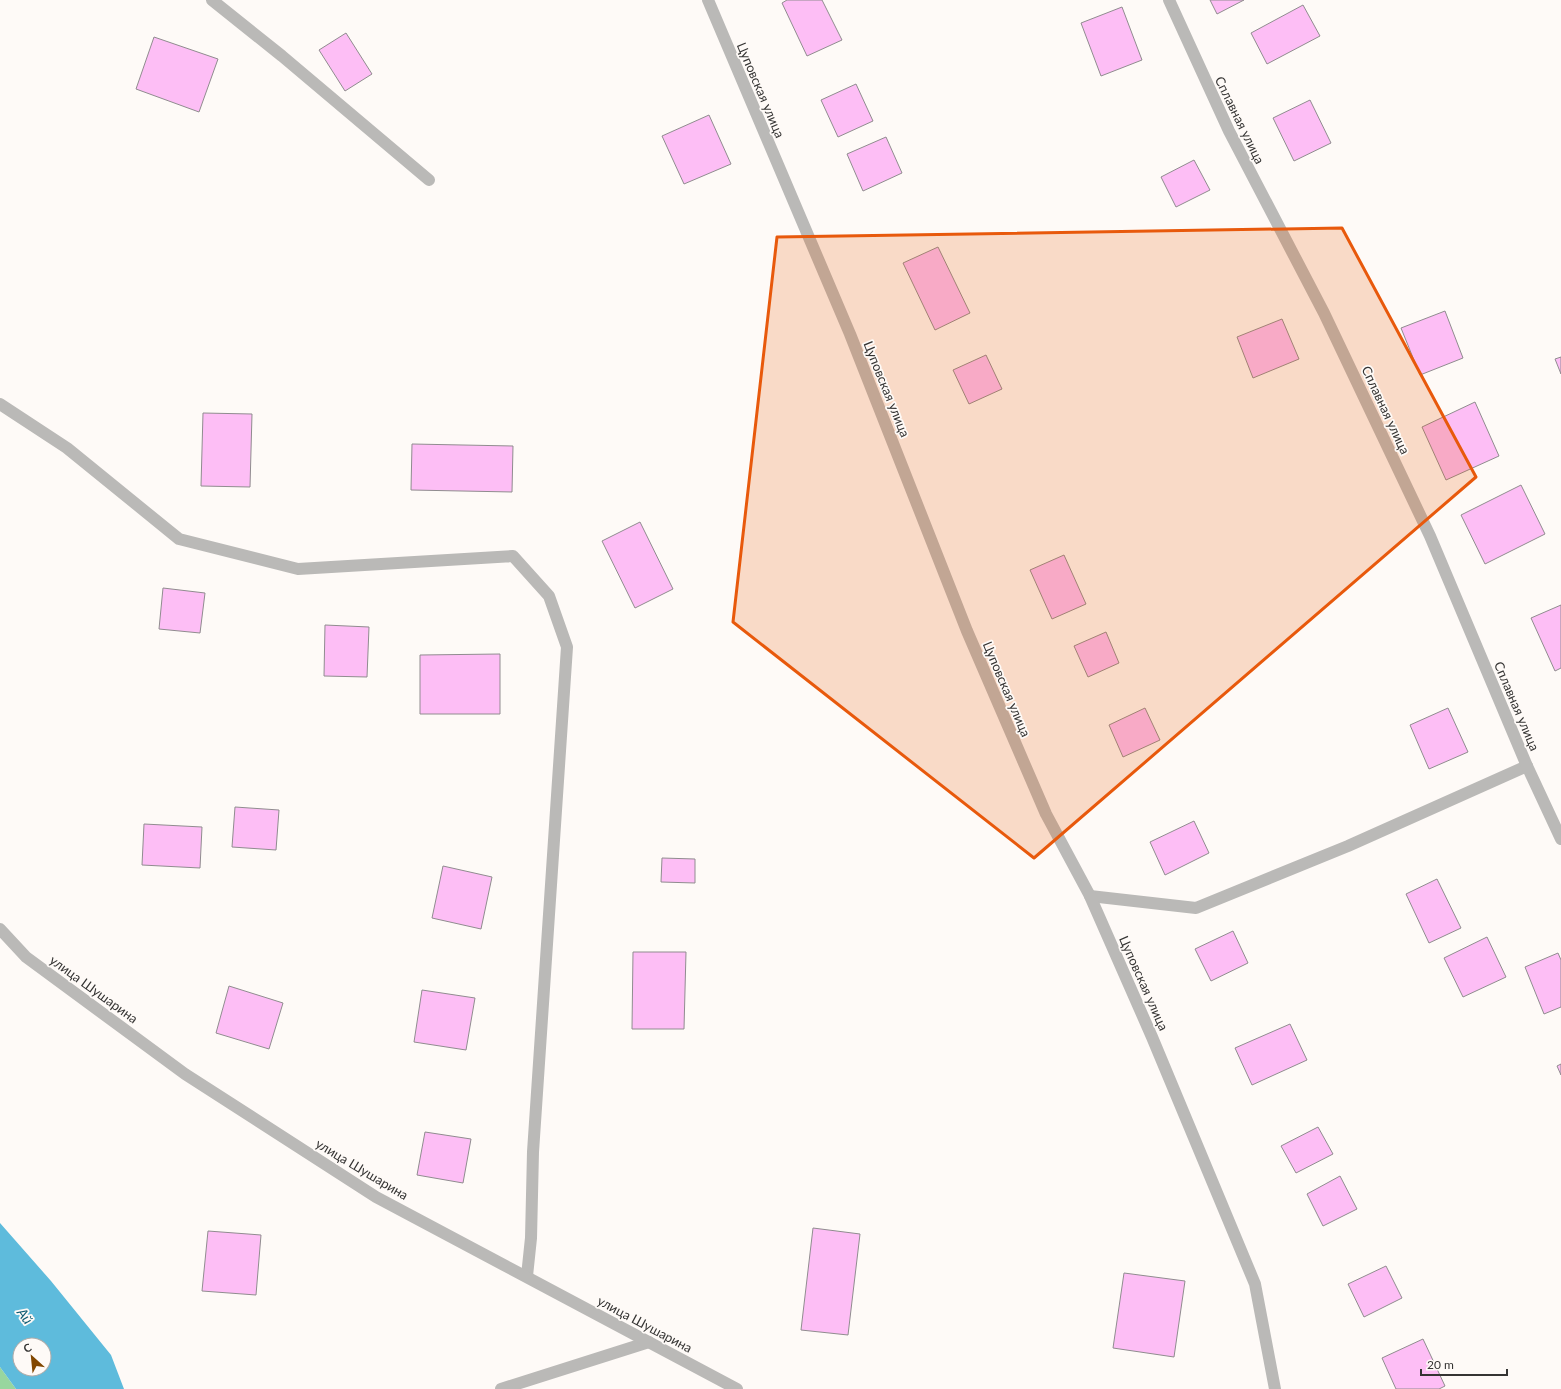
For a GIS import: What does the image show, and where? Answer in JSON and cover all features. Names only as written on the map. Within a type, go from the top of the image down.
[{"type":"street","points":[[212,0],[282,56],[429,180]]},
{"type":"street","name":"Цуповская улица","points":[[708,0],[850,334],[974,646],[1046,814],[1090,896],[1152,1037],[1255,1284],[1275,1389]]},
{"type":"street","name":"Сплавная улица","points":[[1169,0],[1229,131],[1324,313],[1427,529],[1528,766],[1561,839]]},
{"type":"street","points":[[0,404],[68,448],[179,539],[298,569],[513,556],[549,596],[567,647],[534,1136],[531,1238],[527,1276]]},
{"type":"street","points":[[1090,896],[1196,908],[1348,846],[1528,766]]},
{"type":"street","name":"улица Шушарина","points":[[0,929],[26,957],[185,1074],[376,1197],[737,1389]]},
{"type":"street","points":[[501,1389],[649,1342]]},
{"type":"highlighted area","points":[[1342,228],[1476,477],[1034,858],[733,622],[777,237]]},
{"type":"green space","points":[[0,1367],[16,1389],[0,1389]]},
{"type":"water","name":"Ай","points":[[0,1223],[51,1281],[111,1355],[124,1389],[16,1389],[0,1367]]},
{"type":"building","points":[[787,0],[822,0],[842,40],[807,56],[782,3]]},
{"type":"building","points":[[1210,0],[1244,0],[1217,14]]},
{"type":"building","points":[[1303,5],[1320,36],[1267,64],[1251,33]]},
{"type":"building","points":[[1122,7],[1142,60],[1101,76],[1081,23]]},
{"type":"building","points":[[346,33],[372,74],[345,91],[319,50]]},
{"type":"building","points":[[154,37],[218,59],[199,112],[136,89]]},
{"type":"building","points":[[856,84],[873,121],[838,137],[821,100]]},
{"type":"building","points":[[1310,100],[1331,143],[1294,161],[1273,118]]},
{"type":"building","points":[[709,115],[731,164],[684,184],[662,136]]},
{"type":"building","points":[[886,137],[902,173],[863,191],[847,154]]},
{"type":"building","points":[[1194,160],[1210,190],[1176,207],[1161,177]]},
{"type":"building","points":[[938,247],[970,313],[935,330],[903,263]]},
{"type":"building","points":[[1445,311],[1463,358],[1420,375],[1401,328]]},
{"type":"building","points":[[1282,319],[1299,359],[1253,378],[1237,337]]},
{"type":"building","points":[[986,355],[1002,389],[969,404],[953,370]]},
{"type":"building","points":[[1561,357],[1561,374],[1555,359]]},
{"type":"building","points":[[1475,402],[1499,456],[1446,480],[1422,427]]},
{"type":"building","points":[[203,413],[252,414],[250,487],[201,486]]},
{"type":"building","points":[[412,444],[513,446],[512,492],[411,490]]},
{"type":"building","points":[[1521,485],[1545,534],[1485,564],[1461,515]]},
{"type":"building","points":[[640,522],[673,589],[635,608],[602,541]]},
{"type":"building","points":[[1064,555],[1086,604],[1052,619],[1030,570]]},
{"type":"building","points":[[163,588],[205,593],[200,633],[159,629]]},
{"type":"building","points":[[1561,605],[1561,668],[1555,671],[1531,618]]},
{"type":"building","points":[[325,625],[369,627],[367,677],[324,676]]},
{"type":"building","points":[[1106,632],[1119,663],[1088,677],[1074,646]]},
{"type":"building","points":[[500,654],[500,714],[420,714],[420,655]]},
{"type":"building","points":[[1145,708],[1160,740],[1123,757],[1109,725]]},
{"type":"building","points":[[1448,708],[1468,752],[1429,769],[1410,725]]},
{"type":"building","points":[[235,807],[279,810],[276,850],[232,847]]},
{"type":"building","points":[[1194,821],[1209,853],[1165,875],[1150,842]]},
{"type":"building","points":[[144,824],[202,827],[200,868],[142,865]]},
{"type":"building","points":[[662,858],[695,859],[695,883],[661,882]]},
{"type":"building","points":[[443,866],[492,877],[481,929],[432,918]]},
{"type":"building","points":[[1437,879],[1461,928],[1429,943],[1406,894]]},
{"type":"building","points":[[1233,931],[1248,963],[1211,981],[1195,949]]},
{"type":"building","points":[[1487,937],[1506,977],[1463,997],[1444,958]]},
{"type":"building","points":[[633,952],[686,952],[684,1029],[632,1029]]},
{"type":"building","points":[[1558,953],[1561,960],[1561,1007],[1544,1014],[1525,967]]},
{"type":"building","points":[[229,986],[283,1003],[269,1049],[216,1033]]},
{"type":"building","points":[[422,990],[475,998],[466,1050],[414,1042]]},
{"type":"building","points":[[1290,1024],[1307,1060],[1252,1085],[1235,1048]]},
{"type":"building","points":[[1561,1064],[1561,1075],[1557,1066]]},
{"type":"building","points":[[1318,1127],[1333,1154],[1296,1173],[1281,1146]]},
{"type":"building","points":[[425,1132],[471,1139],[463,1183],[417,1175]]},
{"type":"building","points":[[1340,1176],[1357,1209],[1323,1226],[1307,1194]]},
{"type":"building","points":[[813,1228],[860,1234],[848,1335],[801,1330]]},
{"type":"building","points":[[208,1231],[261,1235],[256,1295],[202,1291]]},
{"type":"building","points":[[1386,1266],[1402,1298],[1364,1317],[1348,1284]]},
{"type":"building","points":[[1124,1273],[1185,1281],[1174,1357],[1113,1348]]},
{"type":"building","points":[[1423,1339],[1445,1386],[1439,1389],[1396,1389],[1382,1358]]}]
